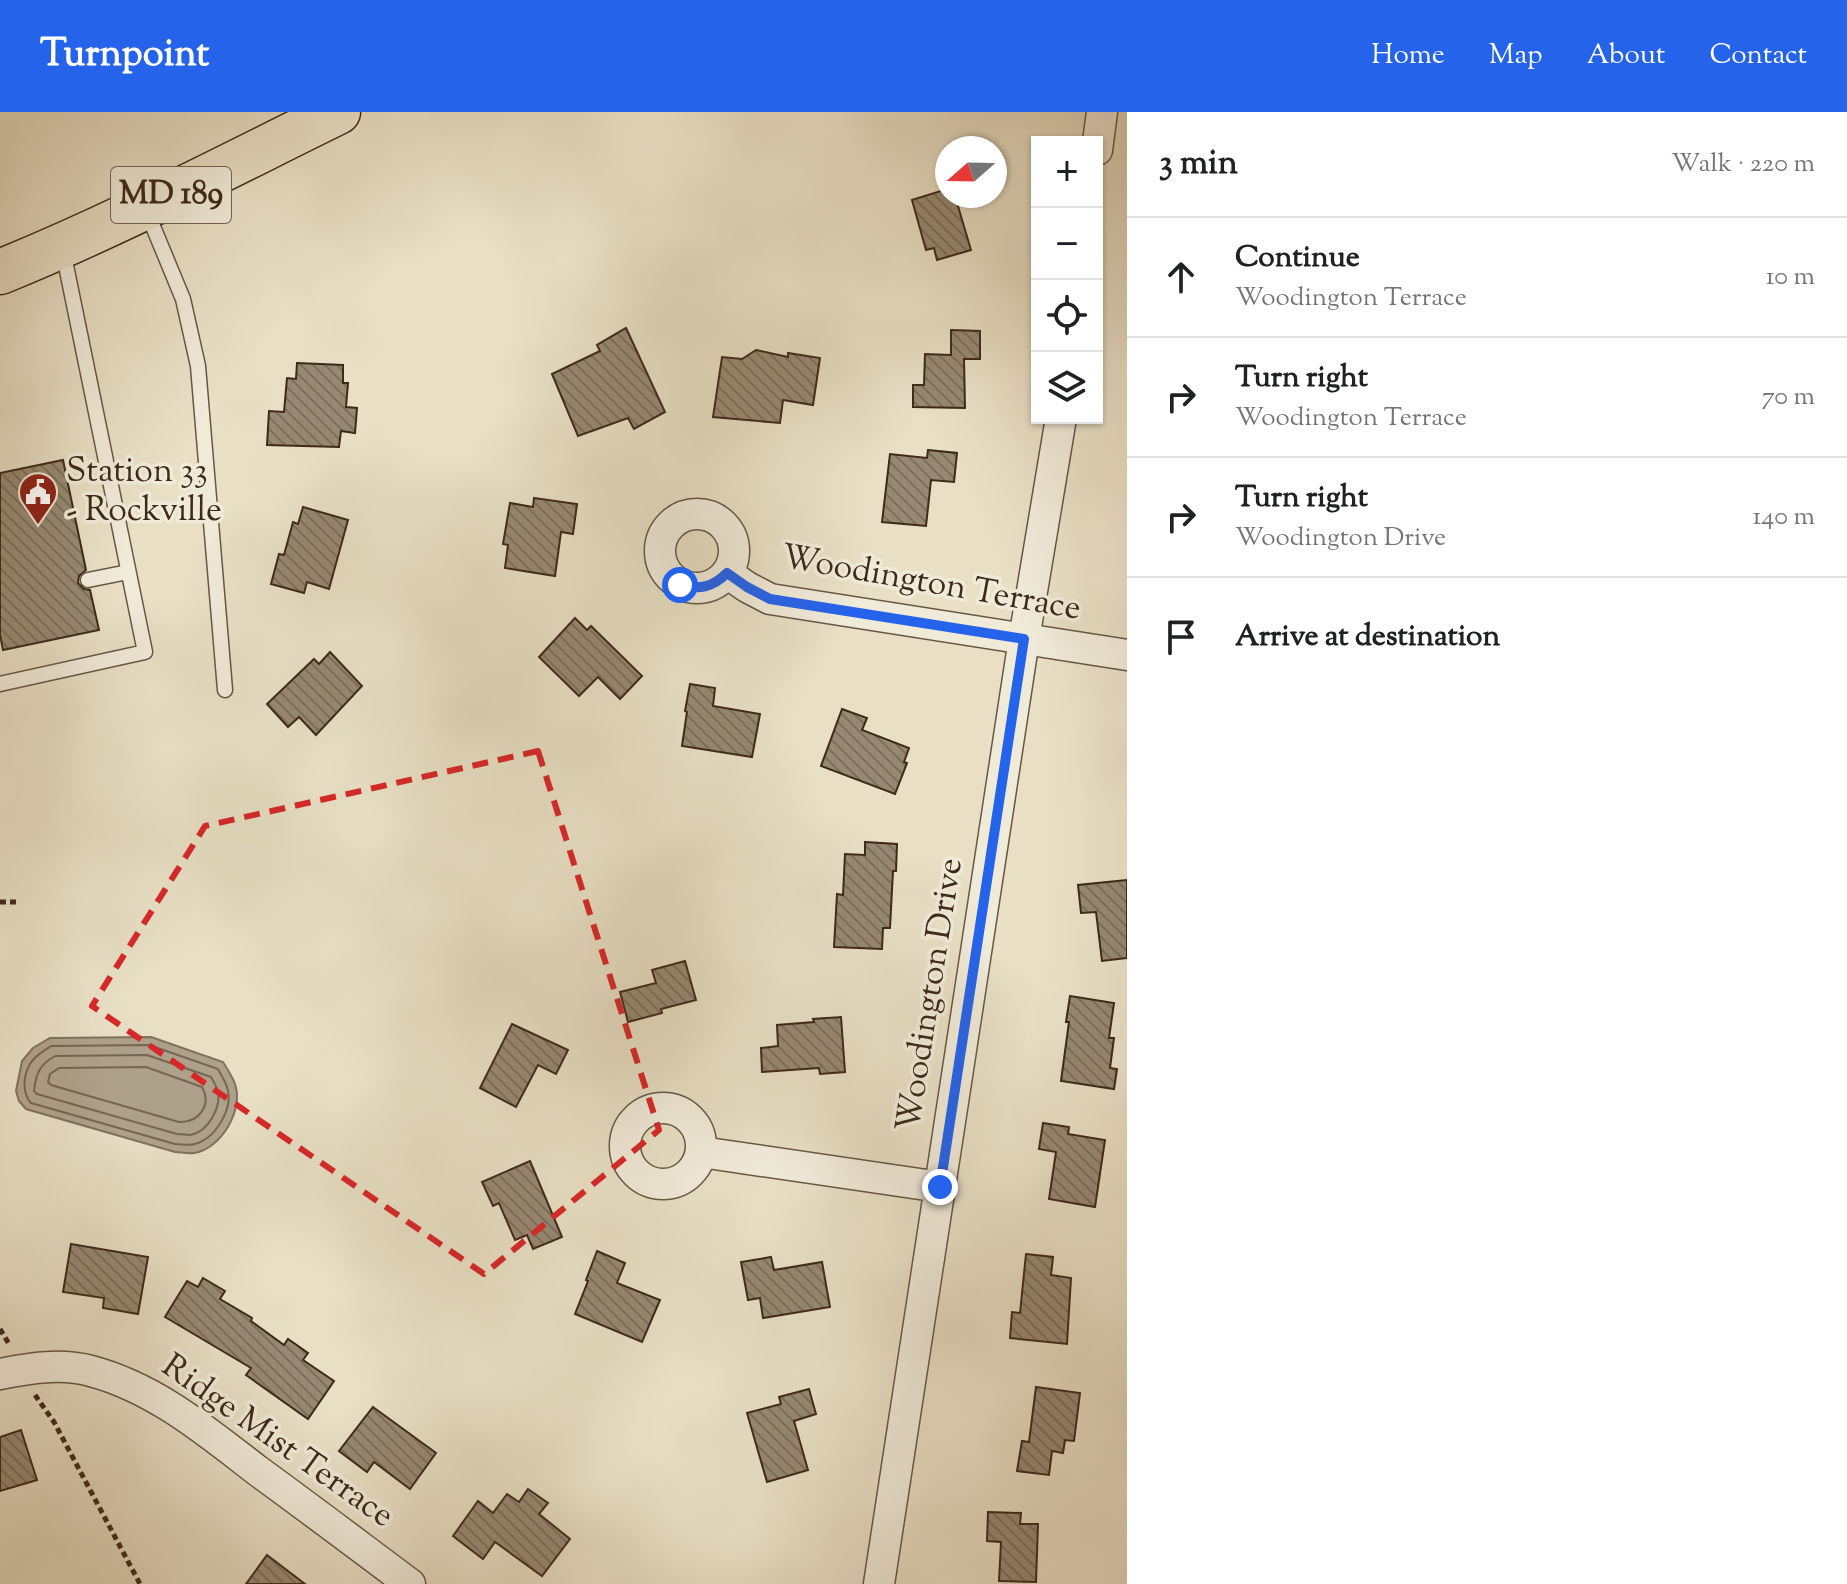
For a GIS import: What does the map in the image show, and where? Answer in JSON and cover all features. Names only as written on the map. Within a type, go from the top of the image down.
[{"type":"main road","name":"MD 189","points":[[0,272],[145,207],[338,112]]},
{"type":"street","points":[[1099,136],[1102,112]]},
{"type":"street","name":"Woodington Drive","points":[[879,1584],[1024,639],[1060,424]]},
{"type":"street","name":"Woodington Terrace","points":[[727,573],[770,599],[1127,655]]},
{"type":"street","points":[[701,1152],[940,1187]]},
{"type":"street","name":"Ridge Mist Terrace","points":[[0,1374],[59,1366],[88,1370],[127,1383],[173,1408],[410,1584]]},
{"type":"lane","points":[[145,207],[183,299],[198,366],[225,690]]},
{"type":"lane","points":[[0,684],[145,652],[62,246]]},
{"type":"lane","points":[[88,580],[128,572]]},
{"type":"path","points":[[0,902],[19,902]]},
{"type":"path","points":[[0,1329],[9,1344]]},
{"type":"path","points":[[34,1395],[54,1422],[140,1584]]},
{"type":"highlighted area","points":[[538,751],[659,1130],[484,1274],[92,1006],[205,826]]},
{"type":"water","points":[[151,1037],[223,1062],[234,1081],[237,1094],[233,1116],[221,1136],[204,1150],[175,1152],[26,1109],[19,1101],[16,1091],[22,1061],[33,1048],[50,1038]]},
{"type":"building","points":[[935,193],[935,208],[959,208],[971,250],[937,260],[934,248],[926,250],[912,200]]},
{"type":"building","points":[[626,328],[665,412],[634,429],[628,418],[578,436],[552,374],[600,351],[597,345]]},
{"type":"building","points":[[951,330],[980,331],[980,359],[964,359],[965,408],[913,407],[913,385],[924,385],[925,354],[951,355]]},
{"type":"building","points":[[756,350],[788,357],[788,353],[820,358],[813,405],[783,400],[780,423],[713,417],[722,357],[742,359]]},
{"type":"building","points":[[297,363],[343,365],[343,383],[348,383],[346,407],[357,408],[355,433],[341,431],[339,447],[267,445],[269,411],[284,412],[287,378],[296,379]]},
{"type":"building","points":[[928,450],[957,453],[954,482],[931,480],[926,526],[882,522],[890,454],[927,458]]},
{"type":"building","name":"Station 33 - Rockville","points":[[63,460],[86,570],[79,576],[78,583],[90,590],[99,630],[3,650],[0,635],[0,473]]},
{"type":"building","points":[[534,498],[577,504],[573,534],[561,532],[555,576],[505,568],[508,545],[503,544],[510,503],[533,507]]},
{"type":"building","points":[[303,507],[348,520],[329,589],[307,582],[304,593],[271,584],[279,554],[284,555],[293,522],[298,524]]},
{"type":"building","points":[[575,618],[587,630],[591,626],[642,676],[620,699],[598,677],[579,696],[539,657]]},
{"type":"building","points":[[330,652],[362,686],[316,735],[299,717],[288,727],[267,704],[314,659],[319,664]]},
{"type":"building","points":[[690,684],[715,688],[713,706],[760,714],[752,757],[682,746]]},
{"type":"building","points":[[842,709],[867,718],[862,730],[909,748],[904,762],[907,763],[895,794],[821,766]]},
{"type":"building","points":[[865,842],[897,844],[890,928],[883,928],[882,949],[834,947],[837,894],[843,895],[845,854],[865,855]]},
{"type":"building","points":[[1127,880],[1127,958],[1102,961],[1096,912],[1081,913],[1078,885]]},
{"type":"building","points":[[685,961],[696,1000],[628,1022],[620,992],[656,983],[652,970]]},
{"type":"building","points":[[1070,996],[1114,1003],[1109,1038],[1114,1038],[1110,1068],[1117,1069],[1114,1089],[1061,1081]]},
{"type":"building","points":[[841,1017],[845,1072],[820,1074],[819,1068],[762,1072],[761,1048],[778,1046],[777,1025]]},
{"type":"building","points":[[512,1024],[568,1050],[556,1074],[538,1065],[516,1107],[480,1088]]},
{"type":"building","points":[[1043,1123],[1069,1127],[1068,1134],[1105,1140],[1095,1207],[1049,1199],[1056,1152],[1039,1149]]},
{"type":"building","points":[[530,1161],[562,1237],[533,1249],[527,1235],[515,1240],[499,1203],[493,1206],[482,1182]]},
{"type":"building","points":[[71,1244],[148,1257],[138,1314],[103,1308],[104,1298],[63,1292]]},
{"type":"building","points":[[597,1251],[625,1263],[617,1283],[660,1300],[642,1342],[575,1314]]},
{"type":"building","points":[[1026,1254],[1053,1257],[1051,1275],[1071,1278],[1067,1344],[1010,1338],[1012,1312],[1020,1313]]},
{"type":"building","points":[[771,1257],[774,1270],[822,1262],[830,1307],[763,1318],[760,1298],[748,1300],[741,1262]]},
{"type":"building","points":[[203,1278],[225,1291],[220,1299],[252,1318],[251,1321],[284,1345],[288,1339],[308,1353],[303,1360],[334,1381],[308,1419],[246,1375],[251,1368],[165,1317],[187,1281],[198,1287]]},
{"type":"building","points":[[1036,1387],[1080,1393],[1074,1441],[1065,1440],[1063,1453],[1052,1451],[1049,1475],[1017,1471],[1022,1441],[1029,1442]]},
{"type":"building","points":[[809,1389],[816,1414],[794,1421],[808,1470],[767,1482],[747,1413],[781,1404],[779,1397]]},
{"type":"building","points":[[373,1407],[436,1453],[410,1489],[374,1462],[367,1472],[339,1451]]},
{"type":"building","points":[[21,1430],[37,1480],[0,1491],[0,1437]]},
{"type":"building","points":[[528,1489],[548,1503],[539,1514],[570,1539],[542,1576],[495,1542],[483,1559],[453,1536],[478,1501],[493,1513],[507,1494],[519,1502]]},
{"type":"building","points":[[988,1512],[1021,1513],[1020,1524],[1038,1524],[1036,1582],[999,1581],[1001,1542],[987,1541]]},
{"type":"building","points":[[267,1555],[305,1584],[246,1584]]},
{"type":"place","name":"Station 33 - Rockville","points":[[38,526]]},
{"type":"route","points":[[680,585],[706,587],[718,582],[727,573],[770,599],[1024,639],[940,1187]]}]
